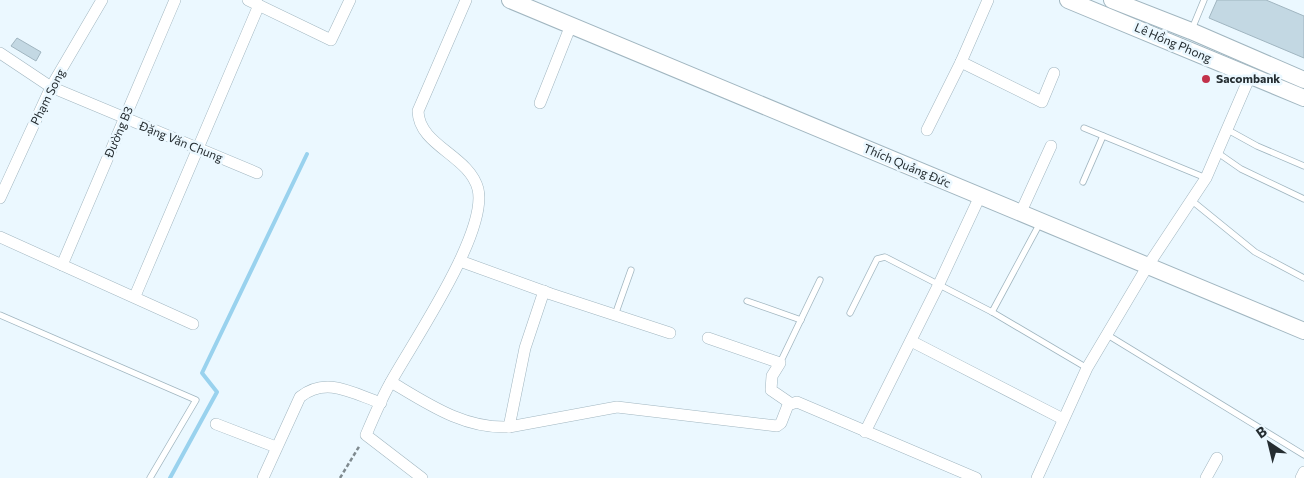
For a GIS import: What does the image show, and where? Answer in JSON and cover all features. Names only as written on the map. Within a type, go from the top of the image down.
[{"type":"street","name":"Phạm Song","points":[[0,198],[51,87],[102,0]]},
{"type":"street","name":"Đường B3","points":[[62,265],[175,0]]},
{"type":"street","points":[[135,296],[198,148],[254,2],[332,40],[350,0]]},
{"type":"street","points":[[422,478],[366,435],[391,382],[460,260],[474,232],[478,216],[478,188],[466,167],[421,126],[418,110],[466,0]]},
{"type":"street","name":"Thích Quảng Đức","points":[[510,0],[980,196],[1040,223],[1304,331]]},
{"type":"street","points":[[927,130],[961,62],[988,0]]},
{"type":"street","name":"Lê Hồng Phong","points":[[1068,0],[1304,98]]},
{"type":"street","name":"Lê Hồng Phong","points":[[1112,0],[1191,31],[1304,80]]},
{"type":"street","points":[[540,103],[571,25]]},
{"type":"street","points":[[1184,47],[1191,31]]},
{"type":"street","name":"Đặng Văn Chung","points":[[0,53],[51,87],[257,173]]},
{"type":"street","points":[[961,62],[1042,102],[1054,73]]},
{"type":"street","points":[[1037,478],[1087,368],[1106,334],[1147,267],[1206,178],[1250,76]]},
{"type":"street","points":[[1020,214],[1051,146]]},
{"type":"street","points":[[865,432],[911,342],[980,196]]},
{"type":"street","points":[[0,237],[194,324]]},
{"type":"street","points":[[460,260],[544,291],[670,333]]},
{"type":"street","points":[[509,427],[525,348],[544,291]]},
{"type":"street","points":[[708,338],[780,362],[772,376],[771,390],[790,403],[797,402],[976,478]]},
{"type":"street","points":[[911,342],[1063,419]]},
{"type":"street","points":[[391,382],[446,414],[460,420],[495,428],[617,407],[777,426],[781,423],[790,403]]},
{"type":"street","points":[[263,478],[300,397],[310,388],[326,385],[380,403]]},
{"type":"street","points":[[216,424],[276,446]]},
{"type":"street","points":[[1206,478],[1217,458]]},
{"type":"street","points":[[1301,478],[1304,472]]},
{"type":"lane","points":[[1191,31],[1204,0]]},
{"type":"lane","points":[[1084,128],[1206,178]]},
{"type":"lane","points":[[1228,130],[1257,146],[1304,166]]},
{"type":"lane","points":[[1083,182],[1103,136]]},
{"type":"lane","points":[[1218,153],[1241,169],[1304,199]]},
{"type":"lane","points":[[1191,200],[1255,252],[1304,278]]},
{"type":"lane","points":[[992,312],[1040,223]]},
{"type":"lane","points":[[850,313],[877,260],[881,257],[939,284],[992,312],[1087,368]]},
{"type":"lane","points":[[615,315],[631,270]]},
{"type":"lane","points":[[780,362],[820,280]]},
{"type":"lane","points":[[747,301],[801,320]]},
{"type":"lane","points":[[0,315],[196,400],[150,478]]},
{"type":"lane","points":[[1106,334],[1304,455]]},
{"type":"path","points":[[340,478],[366,435]]},
{"type":"building","points":[[1217,0],[1266,0],[1304,16],[1304,58],[1209,18]]},
{"type":"building","points":[[17,38],[41,52],[36,61],[11,46]]},
{"type":"waterway","points":[[170,478],[217,392],[202,373],[307,154]]},
{"type":"place","name":"Sacombank","points":[[1206,79]]}]
